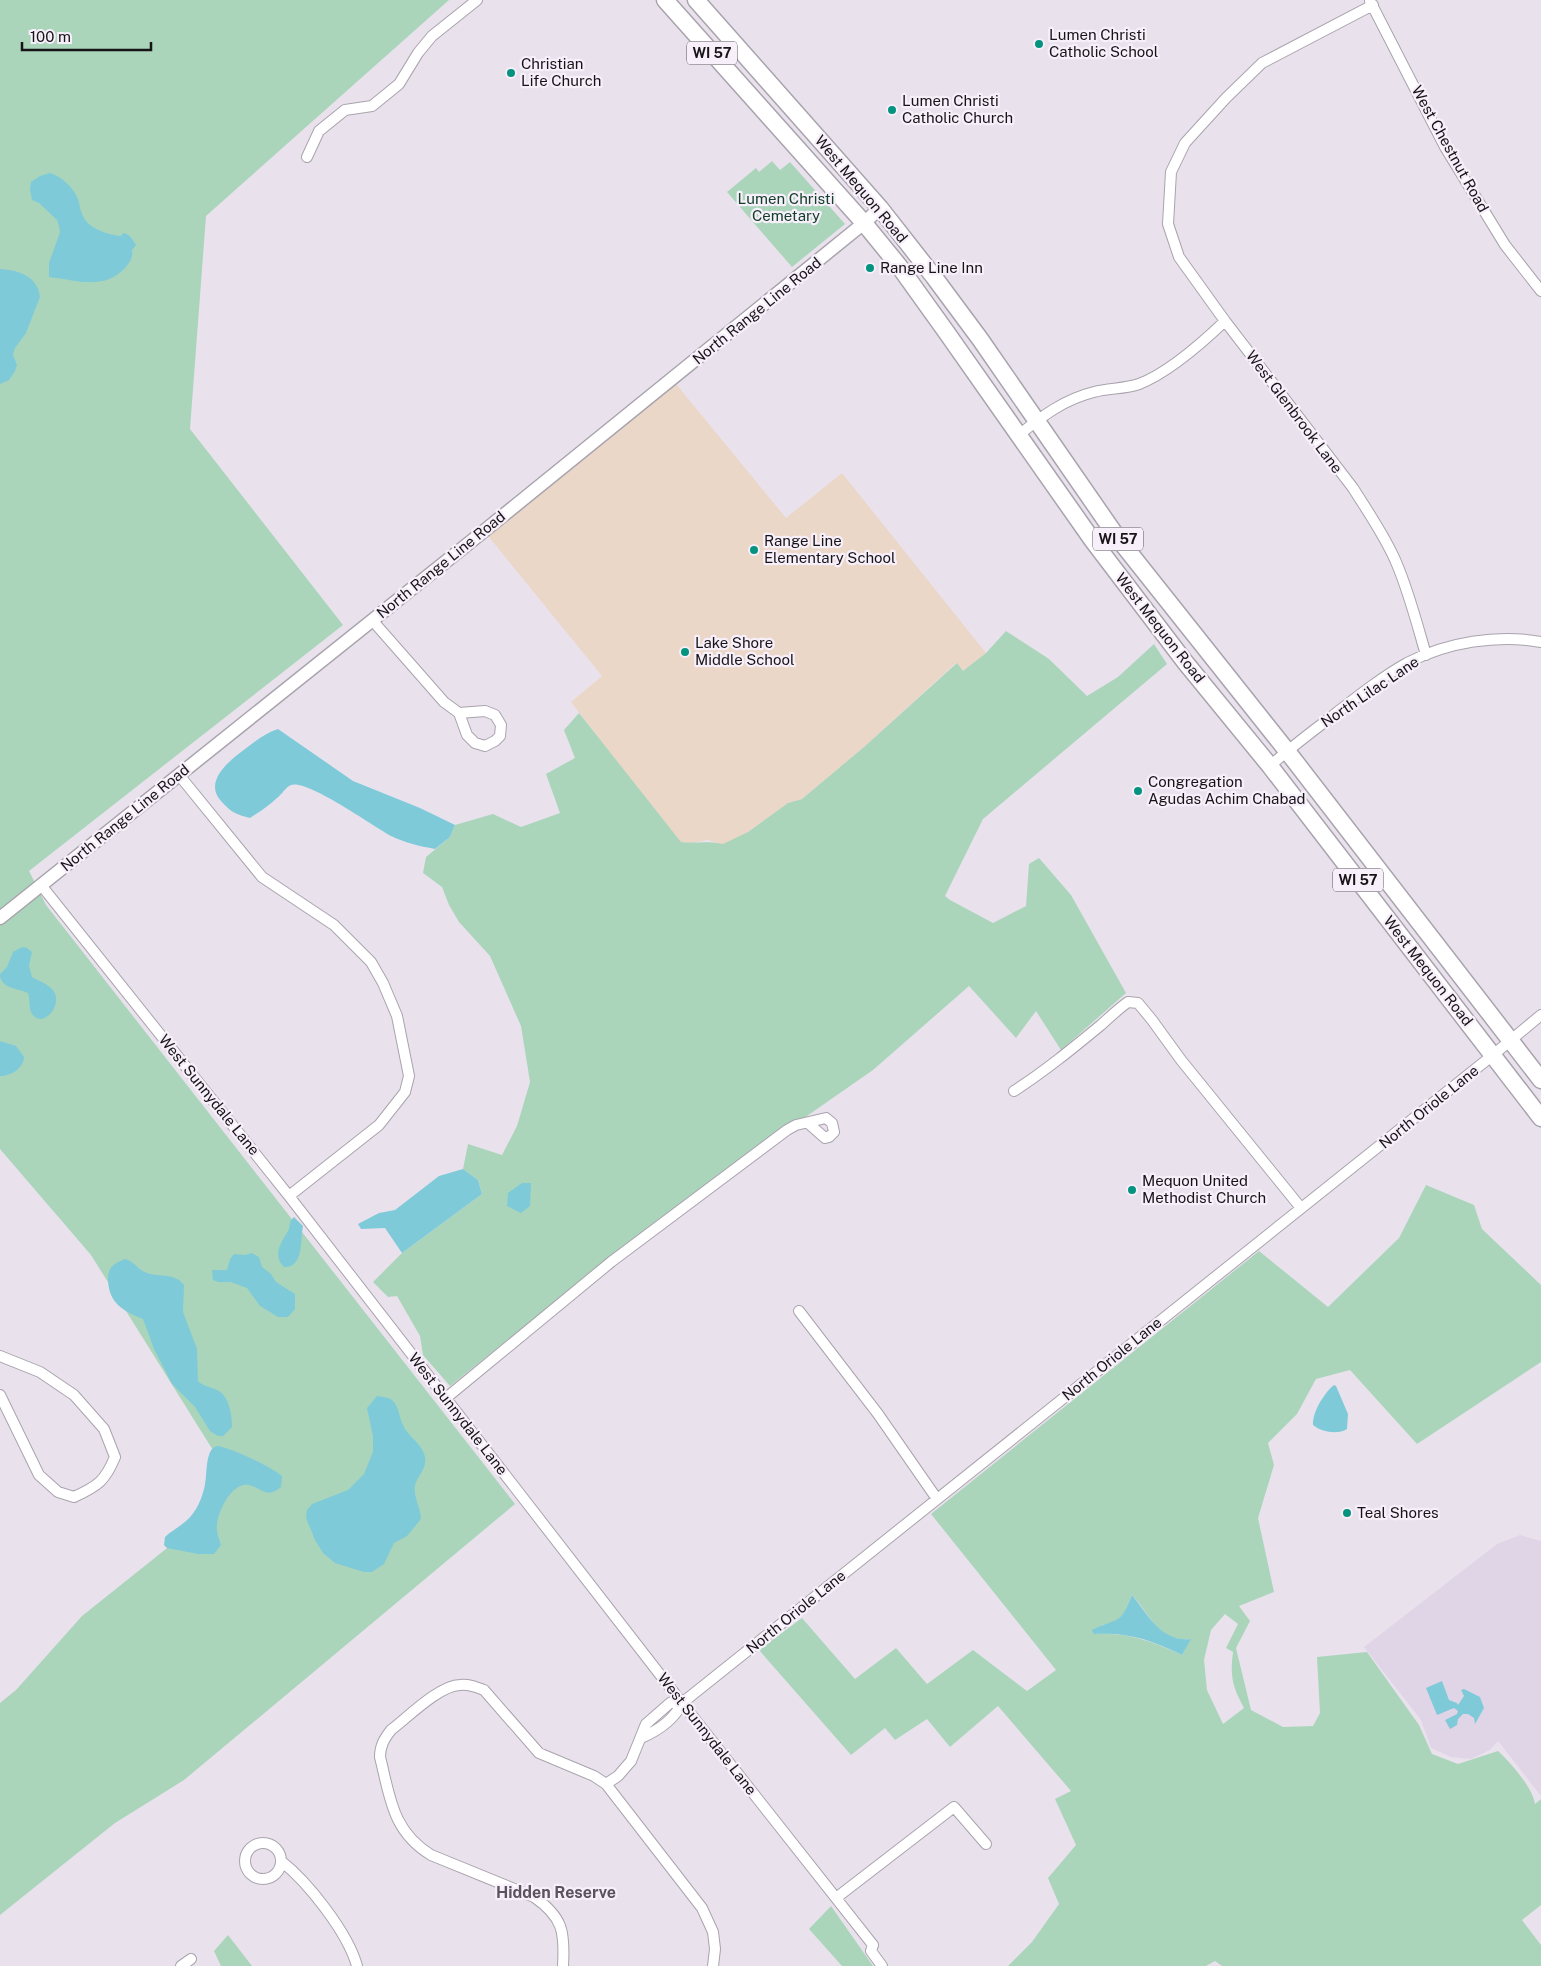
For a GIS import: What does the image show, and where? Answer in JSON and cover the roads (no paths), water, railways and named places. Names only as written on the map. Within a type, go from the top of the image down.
[{"type":"main road","name":"West Mequon Road","points":[[665,0],[864,224],[948,333],[1070,509],[1110,563],[1185,662],[1270,766],[1541,1118]]},
{"type":"main road","name":"West Mequon Road","points":[[696,0],[880,208],[957,308],[1117,537],[1541,1080]]},
{"type":"street","points":[[307,157],[319,131],[345,110],[372,106],[399,84],[418,53],[432,36],[477,0]]},
{"type":"street","name":"West Glenbrook Lane","points":[[1371,3],[1262,63],[1226,98],[1185,143],[1171,172],[1168,224],[1179,257],[1225,321],[1353,488],[1369,512],[1398,566],[1426,655]]},
{"type":"street","name":"West Chestnut Road","points":[[1371,3],[1445,147],[1505,245],[1541,291]]},
{"type":"street","name":"North Range Line Road","points":[[0,918],[864,224],[880,208]]},
{"type":"street","points":[[1019,435],[1052,409],[1070,400],[1094,392],[1139,384],[1154,376],[1201,344],[1225,321]]},
{"type":"street","points":[[372,620],[444,702],[459,713]]},
{"type":"street","name":"North Lilac Lane","points":[[1270,766],[1286,751],[1348,704],[1407,664],[1426,655],[1479,641],[1522,639],[1541,642]]},
{"type":"street","points":[[179,775],[262,877],[334,925],[371,962],[383,983],[397,1016],[409,1076],[405,1092],[380,1125],[289,1196]]},
{"type":"street","name":"West Sunnydale Lane","points":[[41,885],[289,1196],[682,1703],[873,1945],[871,1951],[882,1966]]},
{"type":"street","points":[[1014,1091],[1043,1072],[1107,1020],[1117,1009],[1128,1002],[1138,1003],[1180,1060],[1302,1208]]},
{"type":"street","name":"North Oriole Lane","points":[[606,1784],[618,1776],[631,1762],[641,1738],[653,1733],[678,1713],[682,1703],[1541,1015]]},
{"type":"street","points":[[446,1398],[611,1262],[787,1130],[796,1125],[808,1123]]},
{"type":"street","points":[[799,1311],[878,1414],[937,1499]]},
{"type":"street","points":[[0,1356],[40,1372],[74,1395],[104,1429],[115,1457],[108,1474],[93,1489],[74,1497],[58,1492],[39,1475],[0,1395]]},
{"type":"street","points":[[563,1966],[564,1946],[561,1926],[555,1914],[547,1906],[534,1897],[444,1862],[418,1847],[408,1837],[395,1816],[380,1757],[380,1749],[385,1738],[391,1730],[440,1692],[459,1684],[484,1690],[539,1753],[594,1776],[606,1784],[702,1908],[713,1932],[715,1949],[713,1966]]},
{"type":"street","points":[[836,1898],[954,1807],[986,1844]]},
{"type":"street","points":[[281,1861],[293,1870],[343,1933],[350,1945],[357,1966]]},
{"type":"street","points":[[181,1966],[191,1959]]},
{"type":"water","points":[[50,173],[63,180],[73,190],[83,216],[89,224],[102,232],[112,235],[121,236],[123,233],[129,236],[136,245],[132,250],[131,260],[117,275],[99,282],[80,282],[49,277],[49,263],[60,232],[59,226],[57,220],[39,203],[32,200],[30,190],[31,182],[40,176]]},
{"type":"water","points":[[0,269],[14,271],[31,279],[40,297],[26,333],[15,348],[13,355],[17,365],[15,371],[9,380],[0,384]]},
{"type":"water","points":[[278,729],[353,781],[420,808],[455,825],[450,837],[435,849],[402,841],[340,804],[299,785],[289,786],[271,804],[250,818],[234,812],[221,801],[216,793],[217,779],[226,765],[239,754],[265,735]]},
{"type":"water","points":[[22,947],[32,952],[29,966],[32,977],[50,987],[56,995],[56,1002],[50,1014],[40,1019],[31,1012],[28,993],[6,985],[1,979],[0,974],[7,967],[13,952]]},
{"type":"water","points":[[0,1041],[16,1046],[24,1057],[22,1065],[16,1071],[0,1076]]},
{"type":"water","points":[[463,1169],[478,1180],[482,1194],[402,1253],[385,1228],[361,1229],[358,1224],[379,1213],[395,1210],[439,1176]]},
{"type":"water","points":[[522,1183],[531,1183],[530,1206],[521,1213],[507,1206],[508,1193]]},
{"type":"water","points":[[294,1217],[303,1226],[300,1252],[295,1263],[284,1267],[280,1262],[279,1249]]},
{"type":"water","points":[[252,1253],[259,1257],[262,1267],[271,1274],[276,1282],[295,1294],[295,1309],[288,1317],[278,1317],[260,1306],[247,1288],[231,1282],[213,1280],[212,1270],[227,1270],[230,1259],[234,1254],[245,1255]]},
{"type":"water","points":[[125,1259],[144,1272],[172,1277],[181,1281],[184,1285],[183,1312],[197,1349],[198,1381],[223,1394],[230,1408],[232,1427],[223,1436],[218,1436],[210,1431],[195,1407],[172,1384],[154,1349],[143,1319],[123,1309],[114,1299],[109,1286],[108,1274],[113,1266]]},
{"type":"water","points":[[1334,1385],[1348,1414],[1347,1429],[1339,1432],[1330,1432],[1313,1425],[1314,1415],[1319,1404]]},
{"type":"water","points":[[377,1396],[389,1398],[394,1402],[398,1408],[403,1425],[421,1448],[425,1457],[424,1468],[415,1485],[415,1494],[421,1519],[407,1536],[394,1543],[384,1564],[372,1572],[364,1572],[335,1563],[323,1553],[315,1540],[306,1518],[307,1510],[312,1504],[348,1490],[364,1474],[373,1452],[373,1436],[367,1408]]},
{"type":"water","points":[[217,1446],[241,1454],[277,1472],[282,1476],[281,1487],[276,1491],[268,1493],[249,1485],[242,1485],[230,1494],[219,1516],[217,1532],[221,1545],[214,1554],[198,1554],[167,1548],[164,1545],[165,1537],[190,1518],[198,1505],[205,1484],[208,1458],[213,1448]]},
{"type":"water","points":[[1132,1595],[1150,1619],[1164,1632],[1181,1639],[1191,1639],[1182,1655],[1140,1638],[1118,1634],[1094,1634],[1092,1630],[1121,1616]]},
{"type":"water","points":[[1442,1681],[1449,1700],[1458,1705],[1464,1696],[1461,1690],[1464,1689],[1480,1697],[1484,1708],[1475,1724],[1474,1718],[1468,1714],[1463,1714],[1458,1719],[1457,1725],[1450,1729],[1445,1720],[1457,1714],[1458,1711],[1454,1708],[1437,1715],[1426,1688]]},
{"type":"place","name":"Lumen Christi Catholic School","points":[[1039,44]]},
{"type":"place","name":"Christian Life Church","points":[[511,73]]},
{"type":"place","name":"Lumen Christi Catholic Church","points":[[892,110]]},
{"type":"place","name":"Range Line Inn","points":[[870,268]]},
{"type":"place","name":"Range Line Elementary School","points":[[754,550]]},
{"type":"place","name":"Lake Shore Middle School","points":[[685,652]]},
{"type":"place","name":"Congregation Agudas Achim Chabad","points":[[1138,791]]},
{"type":"place","name":"Mequon United Methodist Church","points":[[1132,1190]]},
{"type":"place","name":"Teal Shores","points":[[1347,1513]]},
{"type":"district","name":"Hidden Reserve","points":[[556,1892]]},
{"type":"park label","name":"Lumen Christi Cemetary","points":[[786,208]]}]
